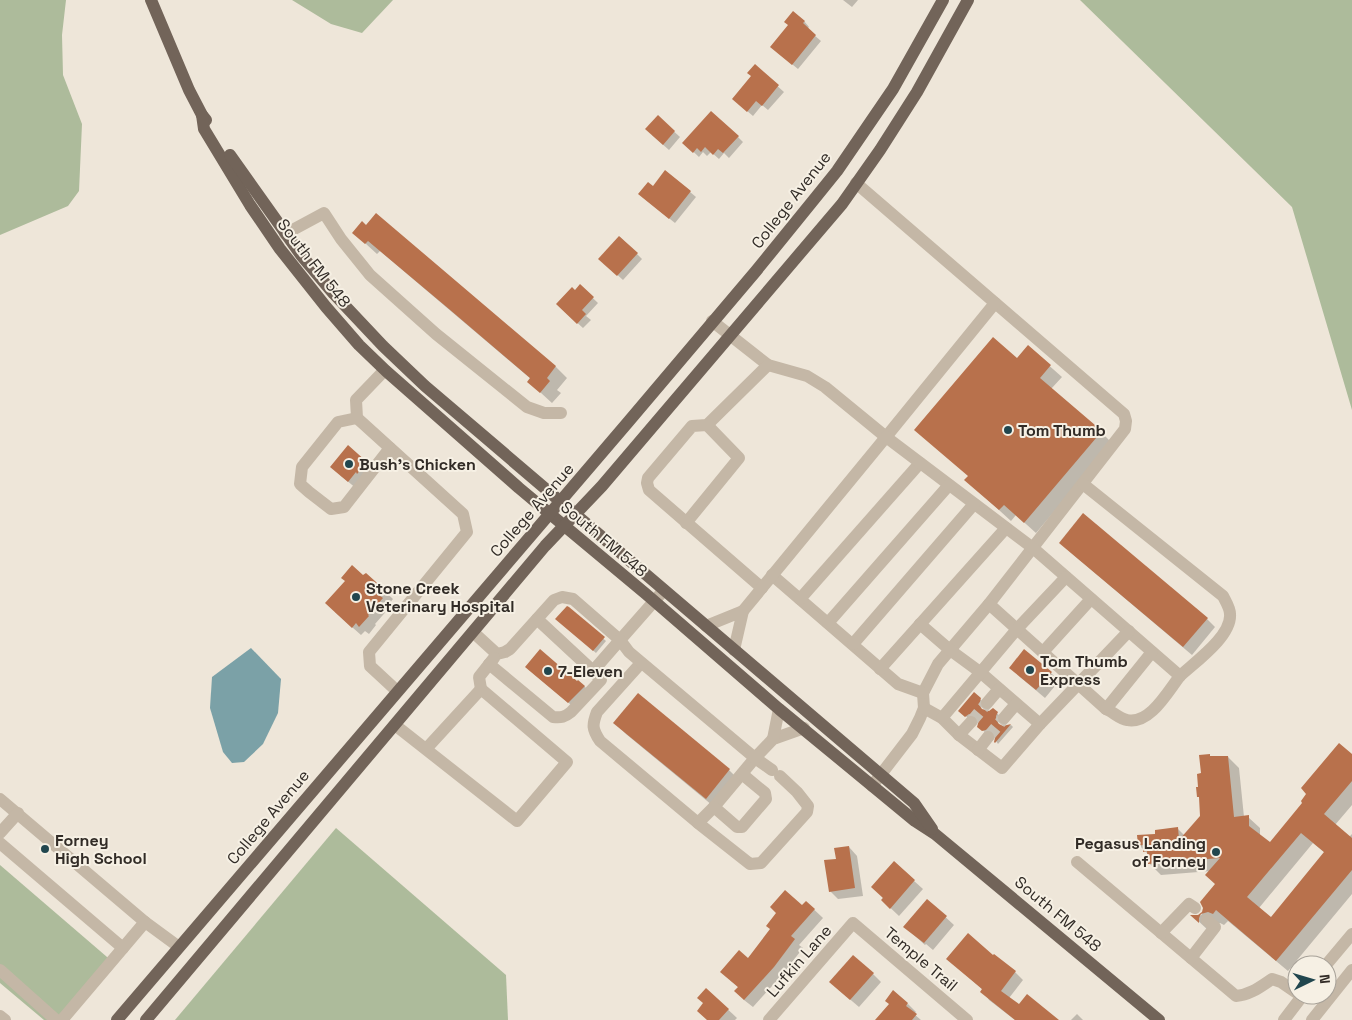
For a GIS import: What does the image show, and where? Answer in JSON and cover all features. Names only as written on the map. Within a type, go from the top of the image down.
[{"type":"main road","name":"South FM 548","points":[[150,0],[189,90],[202,115],[213,127],[235,164],[300,255],[334,294],[383,346],[425,386],[914,803],[935,834]]},
{"type":"main road","name":"College Avenue","points":[[117,1020],[762,264],[837,170],[893,89],[943,0]]},
{"type":"main road","name":"College Avenue","points":[[146,1020],[545,546],[602,486],[842,204],[880,150],[917,92],[968,0]]},
{"type":"main road","name":"South FM 548","points":[[202,115],[204,129],[250,205],[280,249],[359,345],[386,371],[549,514],[779,709],[915,822],[935,834],[1159,1020]]},
{"type":"main road","points":[[179,947],[194,963]]},
{"type":"street","points":[[856,183],[1124,414],[1126,421],[1125,429],[1083,484],[990,604],[938,664],[923,693],[924,708],[912,734],[872,786]]},
{"type":"street","points":[[286,234],[324,214],[370,276],[436,334],[527,407],[544,413],[561,413]]},
{"type":"street","points":[[706,626],[743,610],[995,303]]},
{"type":"street","points":[[712,321],[768,365],[807,376],[825,387],[886,437],[1033,548],[1180,676]]},
{"type":"street","points":[[762,588],[649,490],[648,478],[692,426],[707,425],[768,365]]},
{"type":"street","points":[[386,371],[356,400],[357,418],[463,514],[467,532],[369,652],[370,666],[397,691]]},
{"type":"street","points":[[357,418],[338,422],[302,468],[300,484],[331,509],[344,507],[390,448]]},
{"type":"street","points":[[686,523],[739,458],[707,425]]},
{"type":"street","points":[[800,599],[920,463]]},
{"type":"street","points":[[828,623],[949,484]]},
{"type":"street","points":[[990,604],[1106,709],[1126,720],[1136,721],[1145,718],[1151,713],[1180,676],[1220,640],[1231,616],[1223,596],[1083,484]]},
{"type":"street","points":[[853,644],[974,504]]},
{"type":"street","points":[[880,669],[1006,528]]},
{"type":"street","points":[[772,575],[898,684],[923,693]]},
{"type":"street","points":[[942,718],[1017,628],[1066,577]]},
{"type":"street","points":[[593,671],[664,590]]},
{"type":"street","points":[[395,725],[517,820],[567,762],[481,689],[479,678],[493,659],[510,649],[554,600],[562,597],[573,599],[620,640],[641,663],[776,773],[797,792],[808,806],[808,812],[761,863],[750,864],[600,741],[594,732],[593,722],[598,712],[641,663]]},
{"type":"street","points":[[1043,652],[1091,599]]},
{"type":"street","points":[[734,650],[743,610]]},
{"type":"street","points":[[473,632],[493,659],[553,716],[561,718],[567,716],[601,680],[537,619]]},
{"type":"street","points":[[920,624],[950,650],[980,672],[1040,724]]},
{"type":"street","points":[[924,708],[942,718],[959,735],[1002,768],[1077,684],[1129,632]]},
{"type":"street","points":[[1106,709],[1152,652]]},
{"type":"street","points":[[426,749],[481,689]]},
{"type":"street","points":[[987,703],[999,689]]},
{"type":"street","points":[[1004,718],[1016,704]]},
{"type":"street","points":[[698,823],[772,739],[779,709]]},
{"type":"street","points":[[959,735],[971,722]]},
{"type":"street","points":[[772,739],[804,728]]},
{"type":"street","points":[[978,750],[988,737]]},
{"type":"street","points":[[714,807],[737,826],[742,827],[766,799],[765,793],[742,774]]},
{"type":"street","points":[[0,800],[18,813],[145,922],[179,947]]},
{"type":"street","points":[[0,833],[18,813]]},
{"type":"street","points":[[0,843],[124,948]]},
{"type":"street","points":[[1077,862],[1236,996],[1244,996],[1272,979],[1287,986]]},
{"type":"street","points":[[1161,933],[1189,904],[1194,908]]},
{"type":"street","points":[[1191,958],[1215,927],[1207,920]]},
{"type":"street","points":[[62,1020],[145,922]]},
{"type":"street","name":"Lufkin Lane","points":[[769,1020],[853,923]]},
{"type":"street","name":"Temple Trail","points":[[853,923],[967,1020]]},
{"type":"street","points":[[1334,955],[1352,934]]},
{"type":"street","points":[[0,970],[56,1020]]},
{"type":"street","points":[[1312,1020],[1352,970]]},
{"type":"street","points":[[1284,1020],[1294,1005]]},
{"type":"street","points":[[0,1016],[5,1020]]},
{"type":"green space","points":[[0,0],[66,0],[62,35],[63,75],[82,124],[79,191],[68,206],[0,235]]},
{"type":"green space","points":[[292,0],[393,0],[362,33],[331,24]]},
{"type":"green space","points":[[1080,0],[1352,0],[1352,410],[1292,207]]},
{"type":"green space","points":[[336,828],[506,975],[508,1020],[175,1020]]},
{"type":"green space","points":[[0,865],[114,963],[66,1020],[44,1020],[0,983]]},
{"type":"water","points":[[251,648],[281,679],[278,713],[263,744],[244,762],[232,763],[223,752],[210,708],[212,677]]},
{"type":"building","points":[[793,11],[805,21],[803,23],[816,35],[792,65],[770,47],[788,25],[784,22]]},
{"type":"building","points":[[755,64],[779,85],[762,106],[756,101],[747,112],[732,99],[751,76],[747,73]]},
{"type":"building","points":[[711,111],[739,136],[723,153],[718,149],[713,155],[705,147],[701,152],[697,148],[693,153],[682,143]]},
{"type":"building","points":[[658,115],[675,131],[663,145],[645,129]]},
{"type":"building","points":[[665,170],[691,191],[669,219],[638,194],[648,182],[653,186]]},
{"type":"building","points":[[376,213],[556,366],[547,378],[550,381],[540,393],[527,382],[530,378],[449,309],[368,241],[365,244],[352,233],[362,221],[366,225]]},
{"type":"building","points":[[619,236],[638,253],[617,276],[598,259]]},
{"type":"building","points":[[580,284],[594,297],[582,310],[586,314],[577,324],[556,304],[572,287],[575,290]]},
{"type":"building","name":"Tom Thumb","points":[[993,337],[1017,358],[1028,345],[1051,365],[1040,378],[1102,431],[1024,523],[1004,505],[999,510],[964,480],[968,476],[914,430]]},
{"type":"building","name":"Bush's Chicken","points":[[348,445],[367,462],[348,482],[330,467]]},
{"type":"building","points":[[1083,513],[1208,618],[1183,647],[1059,543]]},
{"type":"building","name":"Stone Creek Veterinary Hospital","points":[[352,565],[363,575],[366,573],[385,590],[380,596],[383,598],[369,616],[359,627],[356,623],[352,628],[325,603],[345,581],[341,578]]},
{"type":"building","name":"7-Eleven","points":[[567,606],[605,637],[593,651],[555,619]]},
{"type":"building","name":"7-Eleven","points":[[540,649],[585,686],[568,703],[525,667]]},
{"type":"building","name":"Tom Thumb Express","points":[[1024,649],[1052,672],[1036,690],[1009,668]]},
{"type":"building","points":[[974,692],[981,698],[979,705],[982,709],[989,711],[993,708],[998,712],[996,720],[999,724],[1003,726],[1011,724],[995,743],[996,734],[989,729],[982,731],[977,727],[979,720],[976,716],[969,714],[965,717],[958,711]]},
{"type":"building","points":[[638,693],[730,769],[706,799],[613,723]]},
{"type":"building","name":"Pegasus Landing of Forney","points":[[1339,743],[1352,754],[1352,781],[1324,814],[1352,838],[1352,870],[1276,961],[1216,910],[1213,914],[1208,912],[1201,914],[1199,923],[1190,915],[1198,915],[1202,912],[1203,908],[1200,902],[1215,884],[1205,875],[1220,858],[1148,864],[1147,851],[1143,852],[1143,845],[1138,846],[1137,835],[1155,834],[1155,830],[1178,827],[1179,840],[1200,816],[1199,797],[1197,797],[1196,787],[1198,787],[1197,774],[1201,773],[1199,755],[1228,756],[1234,817],[1249,815],[1249,826],[1270,842],[1302,803],[1301,801],[1306,794],[1301,788]],"holes":[[[1301,833],[1324,852],[1271,917],[1247,897]]]},
{"type":"building","points":[[849,846],[855,888],[829,892],[824,860],[836,859],[834,848]]},
{"type":"building","points":[[894,861],[915,880],[890,909],[881,900],[883,898],[871,887]]},
{"type":"building","points":[[785,890],[802,905],[806,901],[815,909],[791,936],[795,939],[774,967],[744,1000],[734,991],[738,987],[720,972],[739,950],[748,958],[770,929],[766,926],[776,913],[770,907]]},
{"type":"building","points":[[927,899],[947,916],[924,943],[903,927]]},
{"type":"building","points":[[968,933],[993,955],[1016,971],[1001,991],[1019,1004],[1027,994],[1059,1020],[1015,1020],[980,992],[982,989],[946,959]]},
{"type":"building","points":[[853,955],[874,973],[850,1000],[829,982]]},
{"type":"building","points":[[706,988],[729,1009],[719,1020],[707,1020],[697,1011],[703,1003],[697,998]]},
{"type":"building","points":[[893,990],[908,1003],[906,1006],[917,1014],[912,1020],[875,1020],[889,1004],[885,1001]]},
{"type":"tunnel","points":[[971,722],[987,703]]},
{"type":"tunnel","points":[[988,737],[1004,718]]},
{"type":"place","name":"Tom Thumb","points":[[1008,430]]},
{"type":"place","name":"Bush's Chicken","points":[[349,464]]},
{"type":"place","name":"Stone Creek Veterinary Hospital","points":[[356,597]]},
{"type":"place","name":"Tom Thumb Express","points":[[1030,670]]},
{"type":"place","name":"7-Eleven","points":[[548,671]]},
{"type":"place","name":"Forney High School","points":[[45,849]]},
{"type":"place","name":"Pegasus Landing of Forney","points":[[1216,852]]}]
